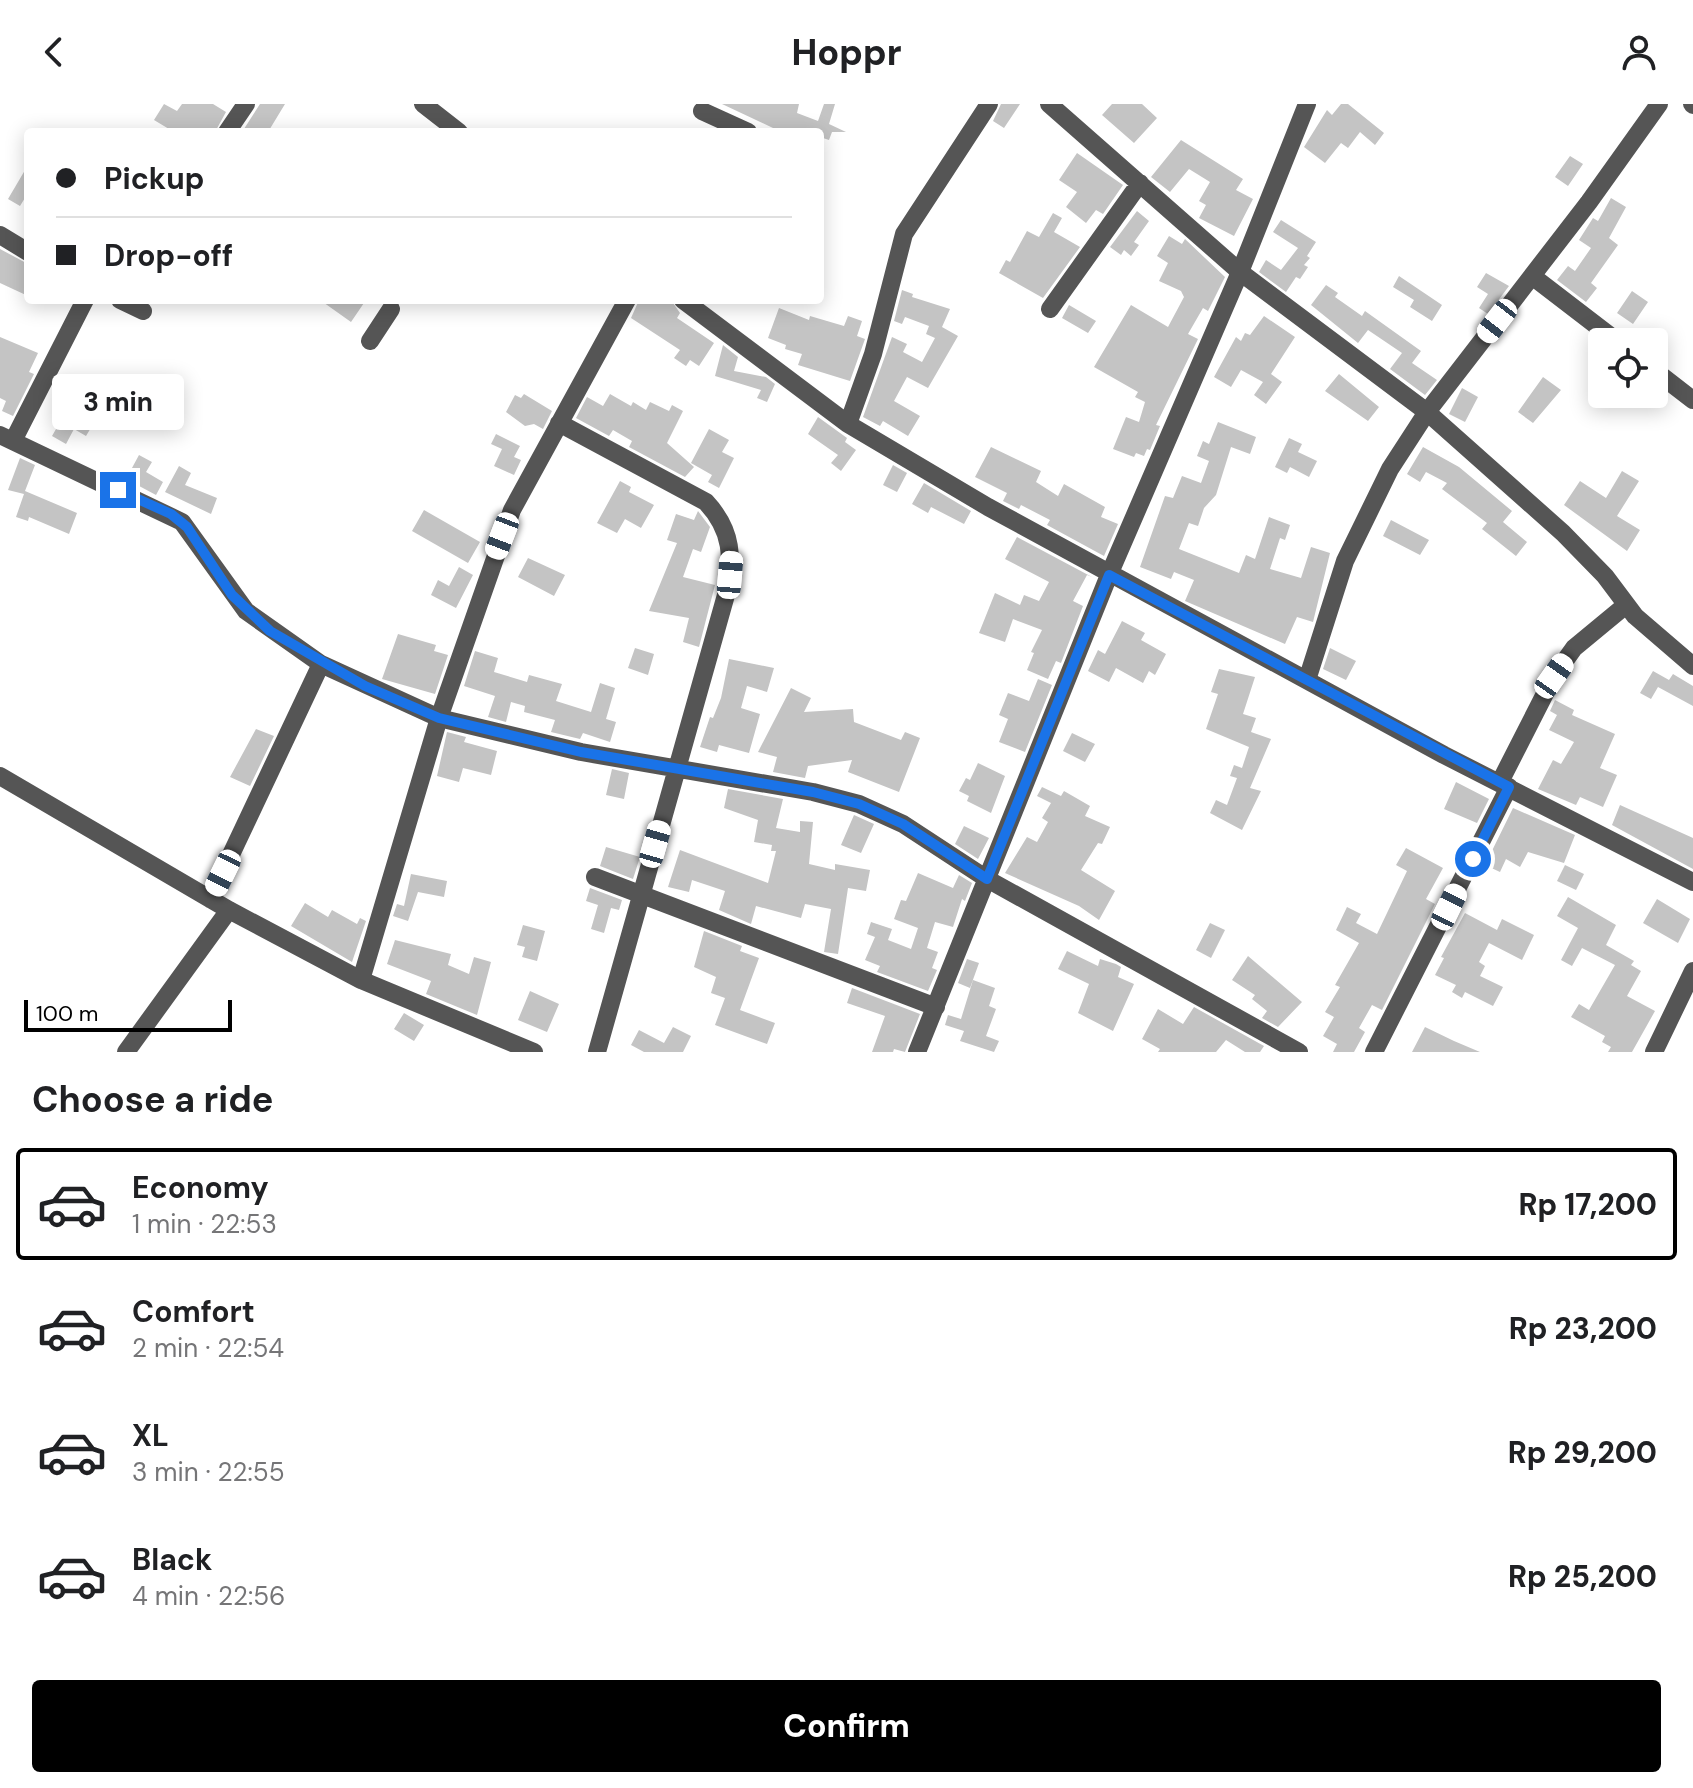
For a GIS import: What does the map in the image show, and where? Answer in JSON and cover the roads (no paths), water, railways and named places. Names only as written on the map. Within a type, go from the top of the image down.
[{"type":"street","points":[[230,128],[246,104]]},
{"type":"street","points":[[423,104],[454,128]]},
{"type":"street","points":[[848,424],[873,354],[904,234],[989,104]]},
{"type":"street","points":[[1049,104],[1240,272],[1427,412],[1563,533],[1605,576],[1631,611],[1693,666]]},
{"type":"street","points":[[917,1052],[1109,575],[1240,272],[1307,104]]},
{"type":"street","points":[[1307,680],[1345,561],[1390,469],[1427,412],[1659,104]]},
{"type":"street","points":[[702,111],[739,128]]},
{"type":"street","points":[[1050,309],[1140,183]]},
{"type":"street","points":[[0,235],[24,250]]},
{"type":"street","points":[[1532,276],[1600,328]]},
{"type":"street","points":[[83,304],[6,438],[171,514],[187,527],[246,611],[321,664],[439,718],[581,752],[808,791],[859,804],[903,824],[987,879],[1299,1052]]},
{"type":"street","points":[[128,304],[143,311]]},
{"type":"street","points":[[370,341],[388,304]]},
{"type":"street","points":[[361,980],[439,718],[512,510],[625,304]]},
{"type":"street","points":[[688,304],[848,424],[1109,575],[1693,882]]},
{"type":"street","points":[[707,318],[712,304]]},
{"type":"street","points":[[1668,381],[1693,400]]},
{"type":"street","points":[[559,423],[706,502],[721,517],[732,552],[726,595],[597,1052]]},
{"type":"street","points":[[1374,1052],[1560,667],[1588,633],[1631,611]]},
{"type":"street","points":[[210,899],[321,664]]},
{"type":"street","points":[[0,776],[229,910],[361,980],[534,1052]]},
{"type":"street","points":[[595,877],[936,1007]]},
{"type":"street","points":[[126,1052],[229,910]]},
{"type":"street","points":[[1654,1052],[1693,971]]}]
